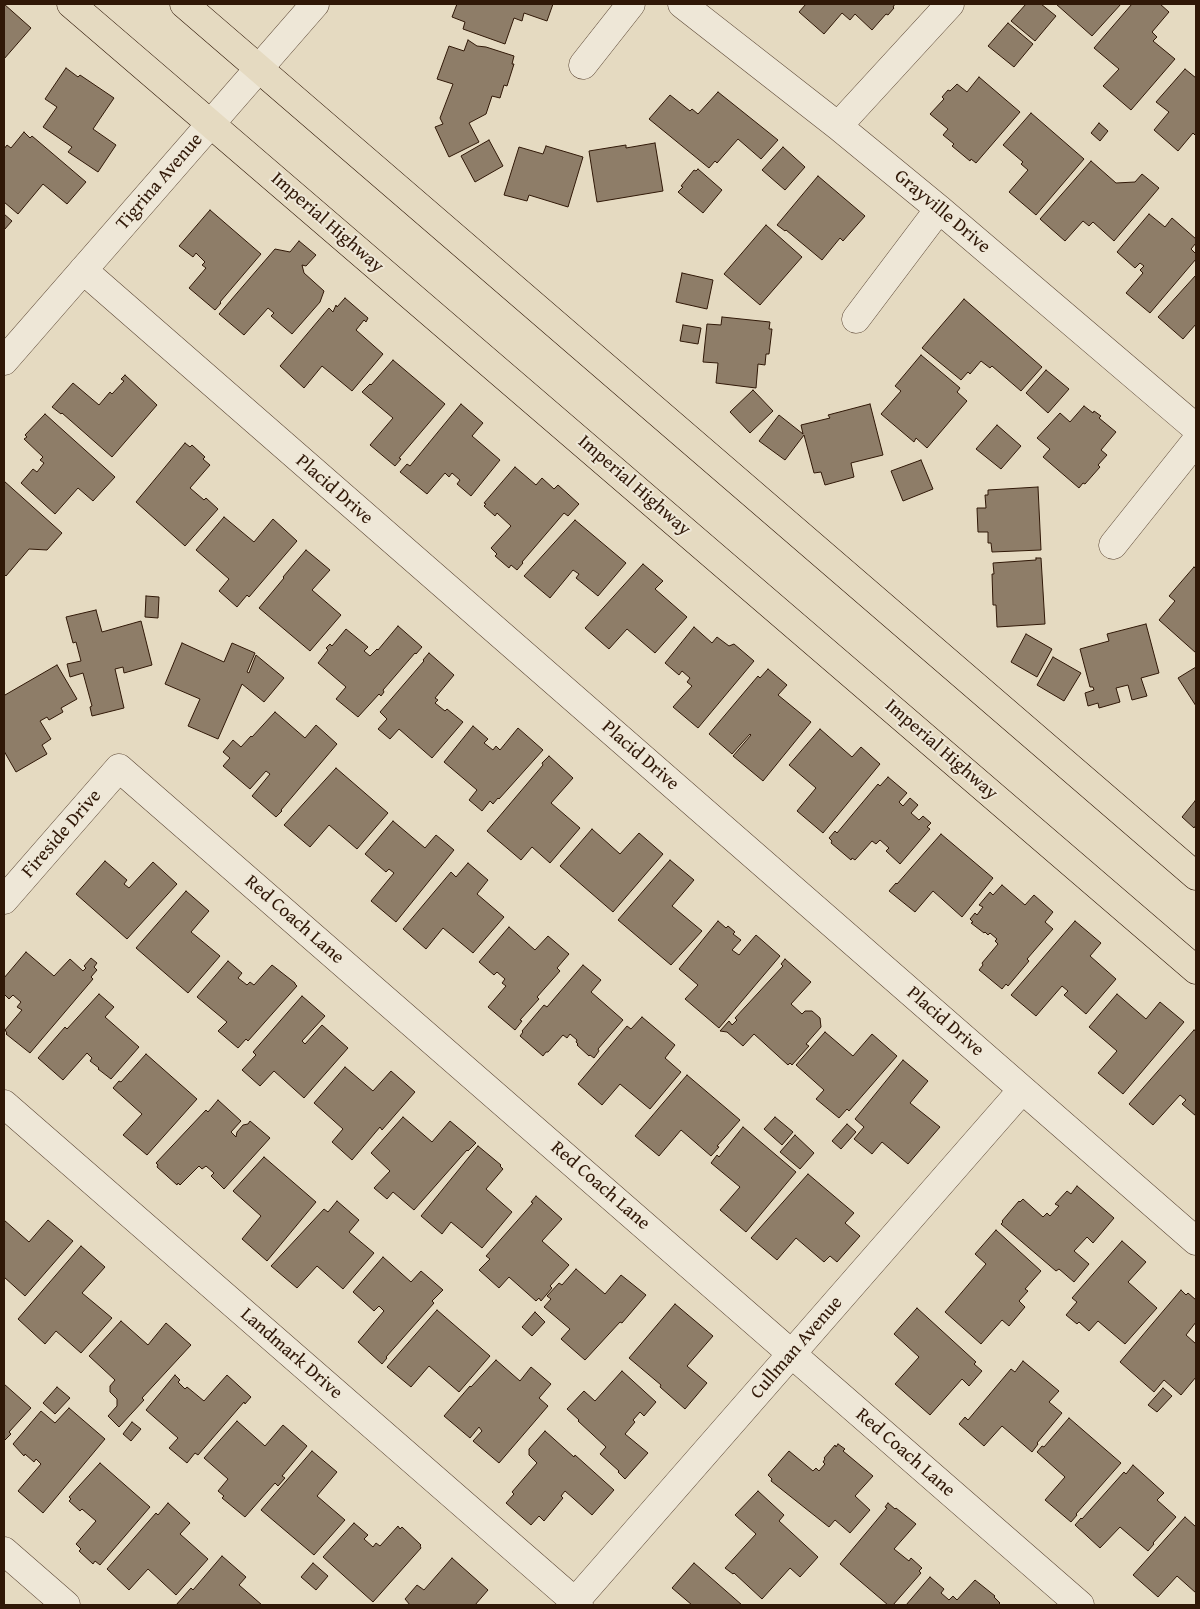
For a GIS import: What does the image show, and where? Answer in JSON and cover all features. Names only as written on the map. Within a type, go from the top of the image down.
[{"type":"main road","name":"Imperial Highway","points":[[71,4],[1196,970]]},
{"type":"main road","points":[[184,4],[1196,876]]},
{"type":"street","name":"Tigrina Avenue","points":[[4,361],[315,4]]},
{"type":"street","points":[[583,65],[631,4]]},
{"type":"street","name":"Grayville Drive","points":[[682,4],[838,126],[940,209],[1196,428]]},
{"type":"street","points":[[838,126],[950,4]]},
{"type":"street","points":[[856,319],[940,209]]},
{"type":"street","name":"Placid Drive","points":[[83,270],[1196,1241]]},
{"type":"street","points":[[1113,544],[1196,441]]},
{"type":"street","name":"Fireside Drive","points":[[4,900],[119,768]]},
{"type":"street","name":"Red Coach Lane","points":[[119,768],[1080,1605]]},
{"type":"street","name":"Cullman Avenue","points":[[576,1604],[1022,1090]]},
{"type":"street","name":"Landmark Drive","points":[[4,1104],[576,1604]]},
{"type":"street","points":[[4,1551],[66,1605]]},
{"type":"building","points":[[4,4],[31,28],[4,59]]},
{"type":"building","points":[[457,4],[553,4],[547,21],[524,13],[522,21],[514,18],[505,44],[463,29],[465,22],[452,17]]},
{"type":"building","points":[[806,4],[895,4],[888,15],[886,14],[872,30],[855,14],[850,20],[842,13],[824,34],[799,12]]},
{"type":"building","points":[[1026,4],[1041,4],[1056,16],[1035,41],[1011,21]]},
{"type":"building","points":[[1056,4],[1121,4],[1092,36]]},
{"type":"building","points":[[1132,4],[1160,4],[1169,12],[1152,32],[1157,37],[1153,41],[1175,59],[1131,110],[1103,86],[1119,69],[1094,48]]},
{"type":"building","points":[[1008,23],[1033,44],[1014,67],[988,46]]},
{"type":"building","points":[[468,40],[477,46],[514,56],[512,64],[514,64],[507,86],[504,85],[500,98],[492,96],[486,114],[469,123],[479,142],[449,157],[435,127],[443,124],[440,118],[453,84],[437,79],[449,46],[464,51]]},
{"type":"building","points":[[66,68],[114,98],[93,129],[116,145],[98,172],[68,152],[72,147],[43,127],[57,107],[45,99]]},
{"type":"building","points":[[1185,69],[1196,78],[1196,136],[1193,133],[1178,151],[1154,130],[1169,112],[1156,102]]},
{"type":"building","points":[[979,77],[1020,112],[976,163],[971,159],[970,161],[952,146],[954,144],[943,135],[948,129],[930,114],[944,99],[942,97],[948,90],[950,91],[957,84],[967,92]]},
{"type":"building","points":[[718,92],[778,140],[761,159],[738,139],[717,163],[715,161],[709,168],[649,119],[670,95],[690,111],[692,109],[698,114]]},
{"type":"building","points":[[1031,113],[1084,159],[1036,215],[1009,192],[1028,170],[1021,164],[1023,162],[1003,145]]},
{"type":"building","points":[[1099,123],[1108,131],[1100,141],[1091,133]]},
{"type":"building","points":[[24,132],[30,138],[32,136],[86,182],[67,204],[43,184],[18,214],[4,202],[4,149],[7,145],[11,148]]},
{"type":"building","points":[[489,140],[503,166],[475,182],[461,156]]},
{"type":"building","points":[[655,143],[663,191],[597,202],[589,151],[626,145],[626,148]]},
{"type":"building","points":[[546,146],[583,157],[568,207],[529,195],[527,201],[504,195],[519,147],[543,154]]},
{"type":"building","points":[[783,147],[805,167],[785,190],[762,170]]},
{"type":"building","points":[[1091,161],[1116,183],[1135,182],[1142,174],[1159,188],[1114,241],[1093,222],[1089,226],[1083,221],[1065,241],[1040,219]]},
{"type":"building","points":[[698,169],[722,190],[703,213],[678,192],[694,170]]},
{"type":"building","points":[[818,176],[865,216],[843,241],[840,238],[822,260],[786,230],[777,225]]},
{"type":"building","points":[[210,210],[261,254],[215,310],[189,288],[206,268],[202,265],[205,262],[196,253],[193,257],[179,246]]},
{"type":"building","points":[[4,214],[12,221],[4,230]]},
{"type":"building","points":[[1149,214],[1165,227],[1172,218],[1196,239],[1196,243],[1191,249],[1196,254],[1196,259],[1150,313],[1126,293],[1143,273],[1140,270],[1144,266],[1140,263],[1135,268],[1117,252]]},
{"type":"building","points":[[766,225],[802,257],[760,305],[724,274]]},
{"type":"building","points":[[299,241],[316,255],[306,266],[302,265],[304,273],[324,291],[320,302],[292,334],[271,316],[274,313],[268,308],[244,335],[219,314],[275,249],[290,252]]},
{"type":"building","points":[[682,273],[713,280],[707,309],[676,302]]},
{"type":"building","points":[[1196,275],[1196,324],[1183,339],[1158,317]]},
{"type":"building","points":[[345,298],[368,318],[356,330],[383,354],[352,391],[322,366],[304,388],[280,366],[329,308],[333,312],[336,305],[337,307]]},
{"type":"building","points":[[964,299],[1042,367],[1021,391],[992,366],[990,368],[981,361],[970,374],[968,372],[961,380],[922,348]]},
{"type":"building","points":[[722,317],[770,322],[769,329],[772,329],[769,354],[766,354],[765,365],[758,364],[756,388],[716,383],[718,363],[703,362],[707,324],[721,325]]},
{"type":"building","points":[[683,325],[701,328],[698,344],[680,341]]},
{"type":"building","points":[[921,355],[960,388],[957,392],[967,401],[927,448],[916,438],[914,442],[881,414],[901,391],[895,386]]},
{"type":"building","points":[[393,360],[445,404],[399,458],[401,459],[395,466],[370,445],[393,418],[362,392],[371,385]]},
{"type":"building","points":[[1046,370],[1069,389],[1048,413],[1026,393]]},
{"type":"building","points":[[125,375],[157,405],[112,457],[62,413],[52,407],[73,383],[99,405],[110,392],[112,394],[124,381],[121,379]]},
{"type":"building","points":[[753,390],[773,411],[750,433],[730,412]]},
{"type":"building","points":[[461,404],[483,423],[472,436],[500,460],[471,496],[457,484],[460,480],[452,473],[449,477],[445,473],[427,494],[400,472],[407,464],[410,466]]},
{"type":"building","points":[[870,404],[883,455],[851,463],[854,477],[825,485],[821,472],[814,473],[804,435],[785,460],[759,441],[779,415],[803,434],[801,425],[830,418],[828,415]]},
{"type":"building","points":[[1084,406],[1101,416],[1099,418],[1116,432],[1101,450],[1107,455],[1098,465],[1100,467],[1079,488],[1043,457],[1050,449],[1037,438],[1060,413],[1070,422]]},
{"type":"building","points":[[45,414],[115,477],[93,501],[78,488],[55,514],[21,483],[33,469],[37,472],[44,463],[40,460],[43,457],[24,439],[27,437],[25,435]]},
{"type":"building","points":[[997,425],[1021,446],[1001,469],[976,449]]},
{"type":"building","points":[[185,443],[190,447],[192,445],[205,457],[203,459],[210,465],[190,488],[204,500],[206,498],[218,509],[185,546],[136,502]]},
{"type":"building","points":[[921,460],[933,489],[903,501],[891,471]]},
{"type":"building","points":[[515,467],[536,485],[542,478],[554,489],[558,485],[579,504],[568,516],[564,513],[517,570],[511,565],[509,568],[495,556],[497,554],[491,548],[511,526],[497,513],[495,516],[484,506],[486,504],[484,503]]},
{"type":"building","points":[[4,481],[62,533],[47,550],[29,549],[6,576],[4,574]]},
{"type":"building","points":[[1038,487],[1041,550],[992,552],[991,543],[988,543],[988,532],[978,532],[977,508],[986,508],[985,495],[988,495],[988,490]]},
{"type":"building","points":[[224,517],[254,542],[273,519],[297,541],[249,597],[247,595],[237,607],[219,591],[229,579],[196,550]]},
{"type":"building","points":[[575,520],[626,563],[598,596],[576,578],[579,574],[573,570],[550,598],[524,576]]},
{"type":"building","points":[[306,550],[330,570],[312,590],[341,615],[310,651],[259,608]]},
{"type":"building","points":[[1036,558],[1041,558],[1045,624],[997,627],[996,605],[993,605],[993,563],[1036,560]]},
{"type":"building","points":[[643,564],[663,581],[655,589],[687,617],[655,653],[627,629],[609,649],[585,628]]},
{"type":"building","points":[[1194,567],[1196,569],[1196,653],[1159,620],[1175,601],[1169,596]]},
{"type":"building","points":[[146,596],[159,597],[158,618],[145,617]]},
{"type":"building","points":[[96,610],[102,632],[141,621],[152,665],[124,673],[123,667],[115,669],[124,708],[92,716],[90,707],[92,706],[83,673],[70,677],[67,664],[81,661],[76,642],[73,643],[66,617]]},
{"type":"building","points":[[1146,624],[1159,673],[1141,678],[1147,696],[1132,700],[1128,685],[1116,688],[1120,702],[1099,708],[1098,703],[1088,706],[1085,693],[1094,690],[1093,687],[1090,687],[1080,649],[1109,641],[1107,634]]},
{"type":"building","points":[[398,626],[422,647],[383,690],[384,692],[381,696],[379,694],[358,717],[336,699],[346,687],[318,663],[328,650],[326,648],[330,644],[332,646],[346,629],[368,647],[364,651],[370,656],[378,650]]},
{"type":"building","points":[[694,627],[712,643],[717,637],[729,646],[734,644],[754,661],[698,728],[673,707],[692,686],[687,682],[690,678],[682,671],[679,675],[665,663]]},
{"type":"building","points":[[1026,634],[1052,649],[1037,677],[1011,662]]},
{"type":"building","points":[[182,643],[224,662],[232,643],[255,653],[247,672],[249,673],[256,655],[284,678],[264,702],[242,684],[218,739],[188,726],[200,699],[165,684]]},
{"type":"building","points":[[429,653],[454,675],[435,698],[438,700],[435,703],[445,711],[447,709],[463,722],[432,758],[399,729],[390,739],[378,729],[387,719],[380,712]]},
{"type":"building","points":[[1053,657],[1081,673],[1064,701],[1037,685]]},
{"type":"building","points":[[57,665],[77,699],[61,708],[63,712],[49,720],[47,717],[40,721],[51,739],[42,745],[47,754],[16,772],[4,751],[4,694]]},
{"type":"building","points":[[1196,667],[1196,706],[1178,678]]},
{"type":"building","points":[[768,669],[787,685],[778,695],[811,722],[763,781],[733,756],[750,734],[732,754],[709,734],[758,676],[760,678]]},
{"type":"building","points":[[275,712],[305,738],[316,725],[337,744],[276,817],[252,796],[270,774],[266,771],[250,789],[223,766],[230,758],[223,752],[233,740],[241,747]]},
{"type":"building","points":[[473,726],[488,739],[484,743],[493,750],[496,746],[500,750],[518,728],[543,750],[499,799],[493,804],[490,801],[482,811],[469,800],[477,790],[444,762]]},
{"type":"building","points":[[820,729],[852,757],[861,747],[880,764],[823,833],[797,811],[816,788],[789,765]]},
{"type":"building","points":[[549,756],[573,778],[551,803],[580,828],[550,863],[532,847],[521,860],[487,831]]},
{"type":"building","points":[[336,768],[388,813],[357,849],[329,825],[310,847],[284,825]]},
{"type":"building","points":[[888,777],[907,793],[899,802],[903,806],[910,798],[918,805],[911,813],[919,820],[923,816],[931,823],[927,827],[930,829],[900,864],[886,851],[889,848],[880,840],[876,844],[872,841],[855,860],[852,858],[851,860],[831,843],[832,841],[829,838],[835,831],[837,833],[878,784],[880,786]]},
{"type":"building","points":[[1195,801],[1196,825],[1194,828],[1182,817]]},
{"type":"building","points":[[393,821],[425,848],[436,835],[454,850],[396,922],[371,901],[394,873],[389,869],[386,872],[365,854]]},
{"type":"building","points":[[592,829],[620,854],[639,833],[663,854],[613,912],[560,866]]},
{"type":"building","points":[[941,834],[993,878],[962,917],[933,891],[915,912],[889,891]]},
{"type":"building","points":[[670,860],[694,880],[672,906],[702,931],[671,965],[618,920]]},
{"type":"building","points":[[105,861],[127,880],[124,884],[129,888],[153,862],[177,884],[127,939],[76,894]]},
{"type":"building","points":[[468,863],[488,880],[477,894],[504,917],[473,953],[443,928],[426,949],[403,929],[451,872],[456,877]]},
{"type":"building","points":[[1002,885],[1025,905],[1034,895],[1053,912],[1045,922],[1053,929],[1027,959],[1029,961],[1008,986],[1006,984],[1002,989],[979,970],[983,965],[982,963],[998,944],[995,941],[997,939],[990,933],[988,935],[984,933],[971,923],[973,922],[970,919],[975,913],[977,915],[983,907],[979,905],[990,892],[993,895]]},
{"type":"building","points":[[186,891],[209,911],[191,932],[220,956],[188,993],[136,948]]},
{"type":"building","points":[[718,921],[726,928],[728,926],[735,932],[733,934],[741,940],[732,950],[739,955],[756,935],[780,956],[719,1028],[685,999],[698,985],[679,969]]},
{"type":"building","points":[[1075,921],[1101,943],[1090,956],[1116,979],[1086,1014],[1064,995],[1068,991],[1062,986],[1036,1016],[1011,995]]},
{"type":"building","points":[[509,927],[535,950],[548,936],[569,954],[557,968],[560,971],[537,997],[539,999],[520,1020],[522,1021],[515,1030],[488,1007],[506,986],[502,983],[505,979],[497,972],[494,975],[479,962]]},
{"type":"building","points":[[26,952],[54,976],[70,959],[83,971],[86,968],[84,966],[91,958],[97,963],[94,967],[97,970],[91,977],[93,979],[30,1053],[6,1034],[5,1030],[22,1010],[17,1007],[21,1002],[13,995],[9,999],[4,994],[4,978]]},
{"type":"building","points":[[785,959],[811,982],[791,1004],[802,1014],[805,1011],[812,1011],[820,1018],[821,1027],[806,1044],[809,1046],[792,1065],[790,1063],[788,1065],[754,1034],[743,1046],[727,1032],[720,1031],[729,1021],[732,1025],[737,1020],[735,1018],[783,966],[781,964]]},
{"type":"building","points":[[228,961],[242,973],[238,978],[247,985],[250,982],[254,985],[272,965],[297,986],[248,1041],[246,1039],[238,1048],[218,1031],[227,1022],[197,997]]},
{"type":"building","points":[[583,965],[601,980],[591,992],[623,1020],[598,1049],[599,1051],[594,1058],[577,1045],[577,1040],[570,1034],[567,1038],[563,1035],[543,1056],[520,1036],[522,1031],[544,1005],[547,1007]]},
{"type":"building","points":[[99,994],[114,1007],[105,1017],[139,1047],[111,1079],[90,1061],[92,1058],[87,1053],[63,1080],[38,1058],[65,1027],[67,1029]]},
{"type":"building","points":[[1117,994],[1146,1019],[1160,1002],[1184,1022],[1123,1094],[1098,1073],[1117,1051],[1089,1027]]},
{"type":"building","points":[[302,996],[325,1016],[302,1041],[305,1044],[322,1025],[348,1048],[304,1098],[274,1071],[260,1086],[242,1070],[256,1055],[253,1052]]},
{"type":"building","points":[[642,1017],[675,1045],[665,1058],[681,1072],[650,1109],[620,1084],[602,1105],[578,1084],[627,1026],[631,1029]]},
{"type":"building","points":[[1194,1030],[1196,1031],[1196,1116],[1182,1104],[1186,1100],[1180,1095],[1153,1125],[1129,1104]]},
{"type":"building","points":[[825,1032],[853,1056],[872,1034],[897,1056],[849,1111],[847,1109],[839,1118],[816,1099],[824,1090],[796,1065]]},
{"type":"building","points":[[146,1054],[197,1099],[147,1155],[123,1135],[142,1114],[113,1088],[119,1081],[121,1082]]},
{"type":"building","points":[[903,1060],[928,1081],[910,1103],[940,1127],[908,1164],[882,1142],[872,1154],[854,1139],[864,1127],[855,1119]]},
{"type":"building","points":[[345,1067],[373,1091],[391,1071],[415,1092],[382,1130],[380,1127],[352,1160],[332,1142],[343,1129],[314,1103]]},
{"type":"building","points":[[687,1075],[740,1120],[717,1146],[719,1147],[711,1156],[681,1130],[659,1156],[635,1136]]},
{"type":"building","points":[[218,1100],[241,1121],[231,1132],[236,1137],[237,1132],[243,1125],[248,1124],[250,1121],[270,1138],[224,1189],[211,1176],[214,1173],[206,1166],[202,1169],[199,1166],[180,1185],[178,1183],[177,1185],[157,1167],[156,1163],[206,1110],[208,1112]]},
{"type":"building","points":[[403,1117],[432,1142],[450,1121],[476,1143],[467,1150],[414,1210],[393,1192],[387,1199],[374,1188],[390,1171],[371,1153]]},
{"type":"building","points":[[775,1117],[793,1132],[782,1145],[764,1129]]},
{"type":"building","points":[[847,1124],[856,1132],[841,1149],[832,1141]]},
{"type":"building","points":[[743,1127],[796,1172],[746,1232],[720,1210],[740,1187],[711,1163],[717,1155],[719,1157]]},
{"type":"building","points":[[795,1135],[814,1153],[800,1169],[780,1152]]},
{"type":"building","points":[[478,1146],[501,1165],[503,1169],[486,1189],[512,1212],[482,1248],[451,1222],[442,1234],[421,1216]]},
{"type":"building","points":[[264,1157],[316,1202],[267,1261],[242,1239],[261,1216],[233,1191]]},
{"type":"building","points":[[808,1174],[854,1213],[845,1223],[860,1236],[837,1262],[830,1256],[824,1262],[796,1238],[777,1260],[751,1238]]},
{"type":"building","points":[[1077,1186],[1114,1218],[1093,1243],[1087,1237],[1074,1251],[1089,1264],[1074,1282],[1059,1269],[1056,1271],[1001,1224],[1019,1201],[1023,1199],[1043,1217],[1047,1213],[1050,1216],[1059,1206],[1055,1204],[1067,1191],[1071,1194]]},
{"type":"building","points":[[536,1196],[562,1219],[542,1241],[569,1265],[550,1286],[552,1288],[541,1301],[539,1298],[536,1301],[509,1277],[499,1288],[479,1270],[490,1259],[486,1256],[533,1203],[531,1202]]},
{"type":"building","points":[[337,1201],[359,1220],[349,1232],[374,1253],[343,1289],[317,1266],[297,1288],[271,1266],[324,1209],[328,1212]]},
{"type":"building","points":[[4,1220],[29,1242],[48,1220],[73,1241],[25,1296],[4,1277]]},
{"type":"building","points":[[996,1230],[1041,1271],[1025,1289],[1028,1291],[1019,1301],[1025,1307],[1009,1326],[1002,1320],[981,1344],[945,1312],[986,1264],[975,1254]]},
{"type":"building","points":[[1122,1241],[1146,1262],[1128,1282],[1157,1308],[1125,1344],[1098,1321],[1089,1331],[1079,1322],[1077,1324],[1066,1315],[1077,1302],[1072,1298]]},
{"type":"building","points":[[81,1246],[105,1267],[82,1293],[112,1318],[81,1353],[56,1331],[45,1344],[18,1319]]},
{"type":"building","points":[[383,1257],[411,1282],[421,1271],[443,1290],[382,1364],[358,1342],[384,1311],[379,1306],[374,1311],[353,1292]]},
{"type":"building","points":[[576,1269],[605,1294],[621,1275],[646,1295],[622,1323],[620,1322],[585,1360],[561,1339],[570,1329],[544,1307],[551,1299],[547,1296],[559,1283],[562,1285]]},
{"type":"building","points":[[1181,1290],[1196,1300],[1196,1322],[1186,1335],[1196,1344],[1196,1377],[1181,1395],[1164,1380],[1154,1392],[1120,1362]]},
{"type":"building","points":[[675,1304],[713,1336],[687,1366],[707,1383],[685,1409],[660,1387],[661,1385],[629,1358]]},
{"type":"building","points":[[917,1308],[976,1362],[974,1364],[982,1371],[969,1386],[962,1379],[930,1415],[895,1384],[919,1357],[894,1334]]},
{"type":"building","points":[[437,1310],[490,1356],[459,1392],[429,1366],[411,1387],[387,1367]]},
{"type":"building","points":[[535,1312],[545,1322],[532,1336],[522,1327]]},
{"type":"building","points":[[121,1321],[148,1345],[166,1323],[191,1345],[142,1398],[144,1400],[119,1427],[108,1416],[117,1406],[117,1399],[110,1392],[110,1386],[115,1380],[89,1356]]},
{"type":"building","points":[[496,1360],[520,1381],[531,1367],[551,1384],[539,1398],[548,1406],[499,1463],[473,1441],[482,1431],[479,1427],[470,1438],[444,1416]]},
{"type":"building","points":[[1023,1361],[1059,1391],[1049,1402],[1062,1413],[1037,1443],[1032,1452],[1002,1426],[984,1446],[959,1424],[965,1417],[968,1420],[1011,1369],[1015,1372]]},
{"type":"building","points":[[622,1371],[656,1402],[644,1416],[640,1412],[633,1420],[635,1422],[625,1434],[648,1453],[625,1479],[600,1454],[606,1447],[567,1409],[584,1391],[595,1401]]},
{"type":"building","points":[[175,1375],[180,1380],[178,1382],[185,1389],[187,1387],[204,1401],[227,1375],[251,1397],[245,1404],[244,1402],[198,1455],[195,1453],[187,1463],[169,1448],[178,1438],[146,1410]]},
{"type":"building","points":[[4,1384],[31,1408],[9,1432],[11,1434],[4,1441]]},
{"type":"building","points":[[57,1387],[70,1398],[55,1414],[43,1403]]},
{"type":"building","points":[[1163,1388],[1172,1396],[1157,1412],[1148,1405]]},
{"type":"building","points":[[69,1408],[105,1439],[43,1513],[18,1491],[41,1464],[36,1459],[34,1462],[25,1454],[24,1456],[13,1444],[41,1411],[55,1423]]},
{"type":"building","points":[[1069,1418],[1121,1463],[1071,1522],[1045,1500],[1065,1477],[1037,1452],[1042,1446],[1044,1447]]},
{"type":"building","points":[[237,1421],[265,1446],[283,1425],[307,1446],[282,1476],[285,1478],[278,1486],[275,1483],[245,1517],[222,1498],[224,1496],[218,1491],[228,1479],[204,1458]]},
{"type":"building","points":[[132,1422],[141,1429],[131,1441],[123,1434]]},
{"type":"building","points":[[545,1431],[614,1490],[592,1515],[565,1491],[561,1496],[563,1498],[544,1521],[539,1516],[531,1525],[506,1503],[514,1494],[512,1492],[537,1463],[529,1455],[529,1449]]},
{"type":"building","points":[[838,1444],[845,1449],[843,1451],[873,1476],[855,1496],[870,1510],[850,1533],[835,1520],[829,1527],[771,1481],[772,1479],[768,1475],[789,1451],[813,1471],[816,1468],[819,1471],[825,1464],[823,1462],[824,1458]]},
{"type":"building","points":[[312,1451],[337,1472],[317,1496],[345,1520],[314,1555],[261,1510]]},
{"type":"building","points":[[100,1463],[150,1507],[100,1565],[95,1561],[93,1564],[79,1551],[81,1549],[76,1544],[96,1521],[82,1509],[80,1511],[69,1501],[71,1499],[69,1497]]},
{"type":"building","points":[[1133,1465],[1164,1493],[1157,1500],[1176,1517],[1148,1551],[1120,1527],[1100,1548],[1075,1525],[1124,1472],[1126,1474]]},
{"type":"building","points":[[758,1491],[784,1515],[779,1521],[818,1557],[800,1577],[790,1568],[762,1599],[734,1573],[725,1568],[756,1534],[735,1515]]},
{"type":"building","points":[[168,1503],[190,1523],[180,1534],[208,1559],[176,1595],[148,1569],[129,1590],[107,1569],[156,1513],[158,1515]]},
{"type":"building","points":[[888,1503],[916,1524],[894,1549],[909,1561],[911,1558],[922,1568],[919,1571],[921,1573],[893,1605],[888,1605],[840,1564],[887,1508],[885,1507]]},
{"type":"building","points":[[1185,1517],[1196,1527],[1196,1593],[1177,1576],[1158,1597],[1133,1575]]},
{"type":"building","points":[[354,1523],[368,1535],[364,1539],[373,1547],[376,1543],[380,1546],[398,1526],[400,1529],[402,1527],[421,1545],[421,1548],[373,1602],[323,1557]]},
{"type":"building","points":[[222,1556],[246,1577],[239,1585],[262,1605],[176,1605],[191,1588],[193,1590]]},
{"type":"building","points":[[452,1558],[488,1590],[475,1605],[410,1605],[405,1599],[417,1585],[424,1590]]},
{"type":"building","points":[[313,1563],[328,1576],[316,1590],[301,1577]]},
{"type":"building","points":[[694,1563],[742,1605],[692,1605],[672,1588]]},
{"type":"building","points":[[930,1577],[944,1589],[941,1593],[949,1600],[953,1596],[957,1600],[975,1580],[995,1596],[1000,1603],[998,1605],[906,1605]]}]
